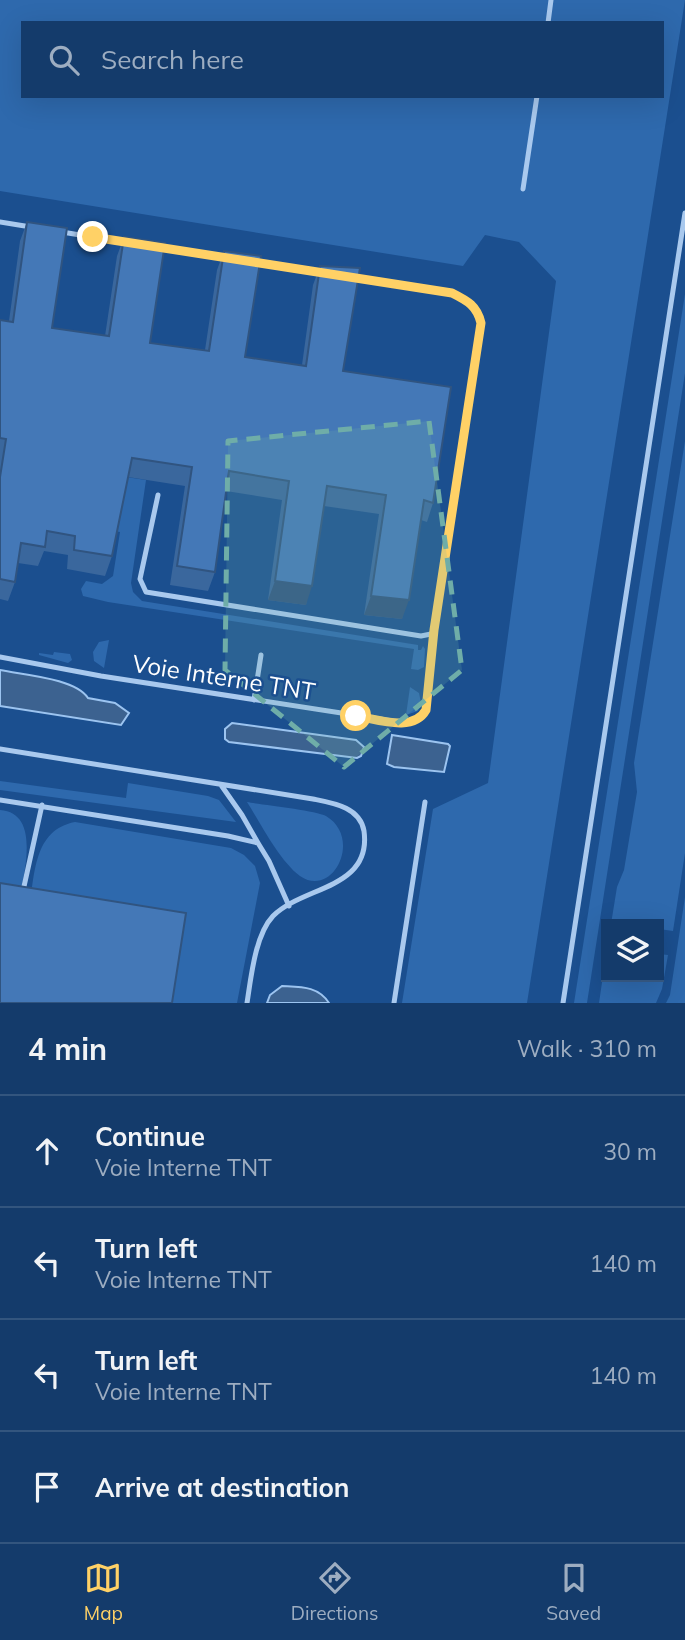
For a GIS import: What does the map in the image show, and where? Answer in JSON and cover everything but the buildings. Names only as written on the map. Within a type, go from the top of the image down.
[{"type":"lane","points":[[548,21],[551,0]]},
{"type":"lane","points":[[523,189],[537,98]]},
{"type":"lane","points":[[564,1003],[685,213]]},
{"type":"lane","points":[[0,222],[40,229]]},
{"type":"lane","points":[[53,231],[130,243]]},
{"type":"lane","points":[[154,247],[239,260]]},
{"type":"lane","points":[[251,262],[328,274]]},
{"type":"lane","name":"Voie Interne TNT","points":[[0,657],[43,667],[412,723],[418,720],[426,710],[434,630],[481,323],[479,313],[467,300],[452,293],[342,276]]},
{"type":"lane","points":[[158,495],[140,579],[146,592],[421,636],[431,634],[434,630]]},
{"type":"lane","points":[[254,699],[261,654]]},
{"type":"lane","points":[[0,749],[332,803],[357,815],[363,827],[365,841],[362,859],[352,873],[274,915],[264,929],[252,966],[247,1003]]},
{"type":"lane","points":[[221,785],[269,861],[289,905]]},
{"type":"lane","points":[[0,800],[258,843]]},
{"type":"lane","points":[[394,1003],[425,802]]},
{"type":"lane","points":[[23,894],[42,805]]},
{"type":"highlighted area","points":[[429,421],[462,670],[344,767],[225,670],[228,441]]},
{"type":"shaded area","points":[[0,0],[685,0],[527,1003],[402,1003],[433,809],[488,783],[556,281],[519,242],[485,235],[463,266],[0,191]]},
{"type":"shaded area","points":[[685,294],[685,373],[587,1003],[574,1003]]},
{"type":"shaded area","points":[[685,441],[685,853],[673,931],[664,930],[664,919],[612,919],[617,887],[624,870],[637,792],[634,763]]},
{"type":"shaded area","points":[[126,477],[146,480],[131,583],[133,592],[142,601],[418,645],[418,650],[423,646],[424,667],[411,669],[414,649],[83,596],[81,589],[86,581],[102,584],[113,576],[120,532],[114,531]]},
{"type":"shaded area","points":[[109,640],[104,668],[94,661],[93,652],[99,642]]},
{"type":"shaded area","points":[[54,652],[70,654],[72,660],[68,663],[39,655],[53,655]]},
{"type":"shaded area","points":[[0,670],[61,682],[81,691],[88,698],[115,703],[129,713],[121,725],[0,706]]},
{"type":"shaded area","points":[[410,687],[419,693],[421,703],[418,711],[406,715]]},
{"type":"shaded area","points":[[232,723],[356,740],[364,747],[361,756],[357,758],[229,742],[225,739],[225,729]]},
{"type":"shaded area","points":[[392,735],[448,744],[450,746],[444,772],[387,764]]},
{"type":"shaded area","points":[[0,781],[126,798],[128,783],[208,796],[219,800],[236,822],[0,790]]},
{"type":"shaded area","points":[[247,802],[326,816],[337,826],[342,838],[343,851],[332,873],[323,879],[312,881],[300,876],[278,851]]},
{"type":"shaded area","points":[[0,810],[13,814],[21,822],[26,834],[26,862],[19,902],[0,899]]},
{"type":"shaded area","points":[[75,822],[231,848],[244,855],[255,866],[260,883],[237,1003],[168,1003],[29,909],[38,856],[44,844],[51,834]]},
{"type":"shaded area","points":[[685,897],[685,1003],[666,1003],[670,995]]},
{"type":"shaded area","points":[[664,955],[668,955],[664,978]]},
{"type":"shaded area","points":[[602,982],[663,982],[656,1003],[599,1003]]},
{"type":"shaded area","points":[[282,986],[314,990],[329,1003],[267,1003],[270,995]]},
{"type":"route","points":[[93,237],[452,293],[467,300],[479,313],[481,323],[434,630],[426,710],[423,716],[412,723],[356,716]]}]
